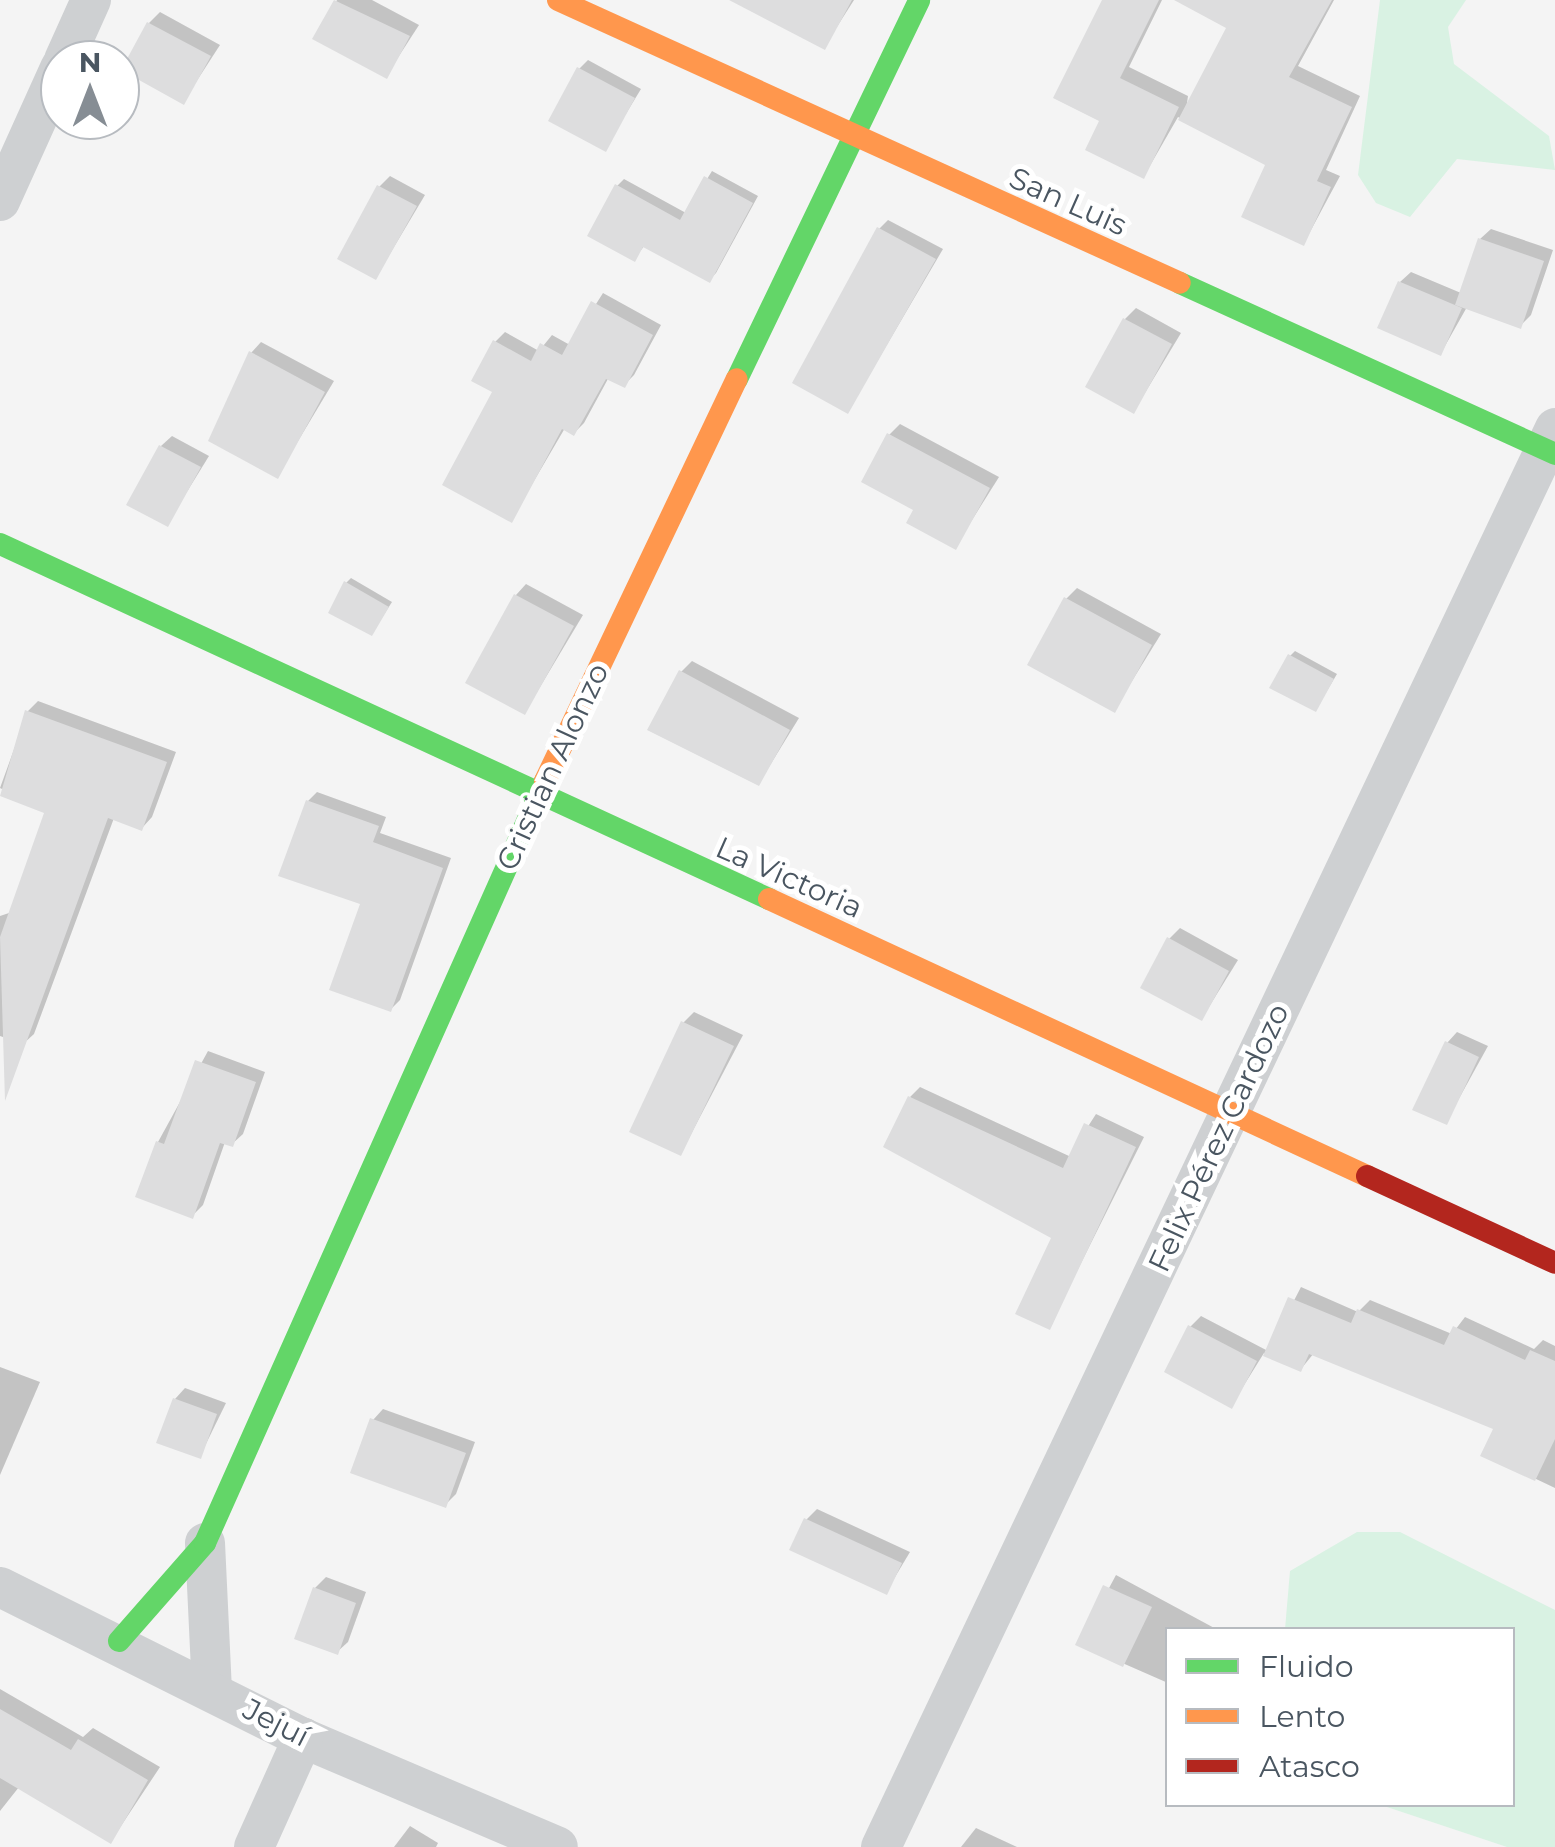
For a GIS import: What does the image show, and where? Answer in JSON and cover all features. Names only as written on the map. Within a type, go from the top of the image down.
[{"type":"street","points":[[73,40],[91,0]]},
{"type":"street","name":"San Luis","points":[[558,0],[852,137],[1552,444]]},
{"type":"street","name":"Cristian Alonzo","points":[[119,1641],[205,1543],[537,797],[919,0]]},
{"type":"street","points":[[0,201],[40,112]]},
{"type":"street","name":"Felix Pérez Cardozo","points":[[881,1847],[1552,444]]},
{"type":"street","name":"La Victoria","points":[[0,544],[537,797],[1232,1110],[1555,1262]]},
{"type":"street","name":"Cristian Alonzo","points":[[205,1543],[212,1690]]},
{"type":"street","name":"Jejuí","points":[[0,1587],[119,1641],[303,1738],[558,1847]]},
{"type":"street","points":[[254,1847],[303,1738]]},
{"type":"green space","points":[[1380,0],[1466,0],[1448,27],[1454,64],[1549,136],[1555,170],[1457,159],[1410,217],[1376,203],[1358,175]]},
{"type":"green space","points":[[1357,1532],[1400,1532],[1555,1610],[1555,1847],[1507,1847],[1387,1807],[1515,1807],[1515,1627],[1285,1627],[1290,1571]]},
{"type":"building","points":[[334,0],[410,36],[387,79],[312,39]]},
{"type":"building","points":[[729,0],[852,0],[825,50]]},
{"type":"building","points":[[1102,0],[1159,0],[1120,78],[1179,107],[1144,179],[1085,150],[1099,121],[1053,98]]},
{"type":"building","points":[[1174,0],[1332,0],[1289,77],[1352,107],[1317,181],[1331,187],[1304,246],[1241,217],[1265,165],[1178,120],[1226,28]]},
{"type":"building","points":[[147,22],[211,56],[184,105],[140,81],[137,40]]},
{"type":"building","points":[[577,67],[635,98],[606,152],[548,121]]},
{"type":"building","points":[[704,176],[753,203],[710,283],[643,247],[635,262],[587,236],[615,184],[680,220]]},
{"type":"building","points":[[377,185],[417,206],[376,280],[337,259]]},
{"type":"building","points":[[877,227],[936,259],[848,414],[792,383]]},
{"type":"building","points":[[1478,238],[1544,261],[1521,329],[1455,305]]},
{"type":"building","points":[[1398,281],[1462,308],[1441,356],[1377,328]]},
{"type":"building","points":[[591,301],[653,335],[625,388],[606,379],[574,436],[562,429],[512,523],[442,485],[492,392],[471,381],[493,340],[531,361],[540,343],[562,355]]},
{"type":"building","points":[[1123,318],[1172,344],[1134,414],[1085,387]]},
{"type":"building","points":[[249,351],[325,392],[278,479],[208,441]]},
{"type":"building","points":[[887,433],[990,488],[956,550],[906,523],[913,510],[861,482]]},
{"type":"building","points":[[159,445],[201,467],[168,527],[126,505]]},
{"type":"building","points":[[344,581],[389,607],[372,636],[328,613]]},
{"type":"building","points":[[514,594],[574,626],[525,715],[465,683]]},
{"type":"building","points":[[1064,597],[1152,645],[1115,713],[1027,665]]},
{"type":"building","points":[[1288,654],[1334,679],[1316,712],[1269,688]]},
{"type":"building","points":[[679,670],[790,730],[759,786],[647,730]]},
{"type":"building","points":[[25,710],[167,762],[142,831],[108,818],[5,1101],[0,937],[44,813],[0,796]]},
{"type":"building","points":[[306,800],[379,826],[373,842],[443,868],[391,1012],[329,990],[360,904],[278,876]]},
{"type":"building","points":[[1167,937],[1229,971],[1202,1021],[1140,988]]},
{"type":"building","points":[[681,1021],[734,1046],[681,1156],[629,1132]]},
{"type":"building","points":[[1445,1041],[1479,1057],[1447,1125],[1412,1110]]},
{"type":"building","points":[[195,1060],[256,1082],[233,1147],[220,1143],[193,1219],[135,1197],[156,1141],[164,1144]]},
{"type":"building","points":[[908,1096],[1063,1168],[1084,1123],[1136,1147],[1050,1330],[1015,1314],[1051,1238],[883,1147]]},
{"type":"building","points":[[1288,1297],[1351,1323],[1357,1309],[1444,1345],[1453,1326],[1525,1360],[1530,1350],[1555,1361],[1555,1439],[1535,1481],[1480,1456],[1493,1429],[1309,1354],[1301,1372],[1263,1356]]},
{"type":"building","points":[[1188,1325],[1257,1361],[1232,1409],[1164,1372]]},
{"type":"building","points":[[173,1398],[217,1414],[201,1459],[156,1443]]},
{"type":"building","points":[[370,1418],[466,1453],[446,1508],[350,1473]]},
{"type":"building","points":[[804,1518],[902,1563],[887,1595],[789,1550]]},
{"type":"building","points":[[1103,1585],[1152,1607],[1123,1667],[1075,1645]]},
{"type":"building","points":[[313,1587],[356,1603],[338,1655],[294,1639]]},
{"type":"building","points":[[0,1709],[71,1750],[78,1739],[148,1780],[111,1844],[0,1778]]},
{"type":"traffic: fast","points":[[737,379],[919,0]]},
{"type":"traffic: fast","points":[[1180,283],[1555,454]]},
{"type":"traffic: fast","points":[[0,544],[769,899]]},
{"type":"traffic: fast","points":[[119,1641],[205,1543],[545,781]]},
{"type":"traffic: slow","points":[[558,0],[1180,283]]},
{"type":"traffic: slow","points":[[545,781],[737,379]]},
{"type":"traffic: slow","points":[[769,899],[1367,1176]]},
{"type":"traffic: jam","points":[[1367,1176],[1555,1263]]}]
